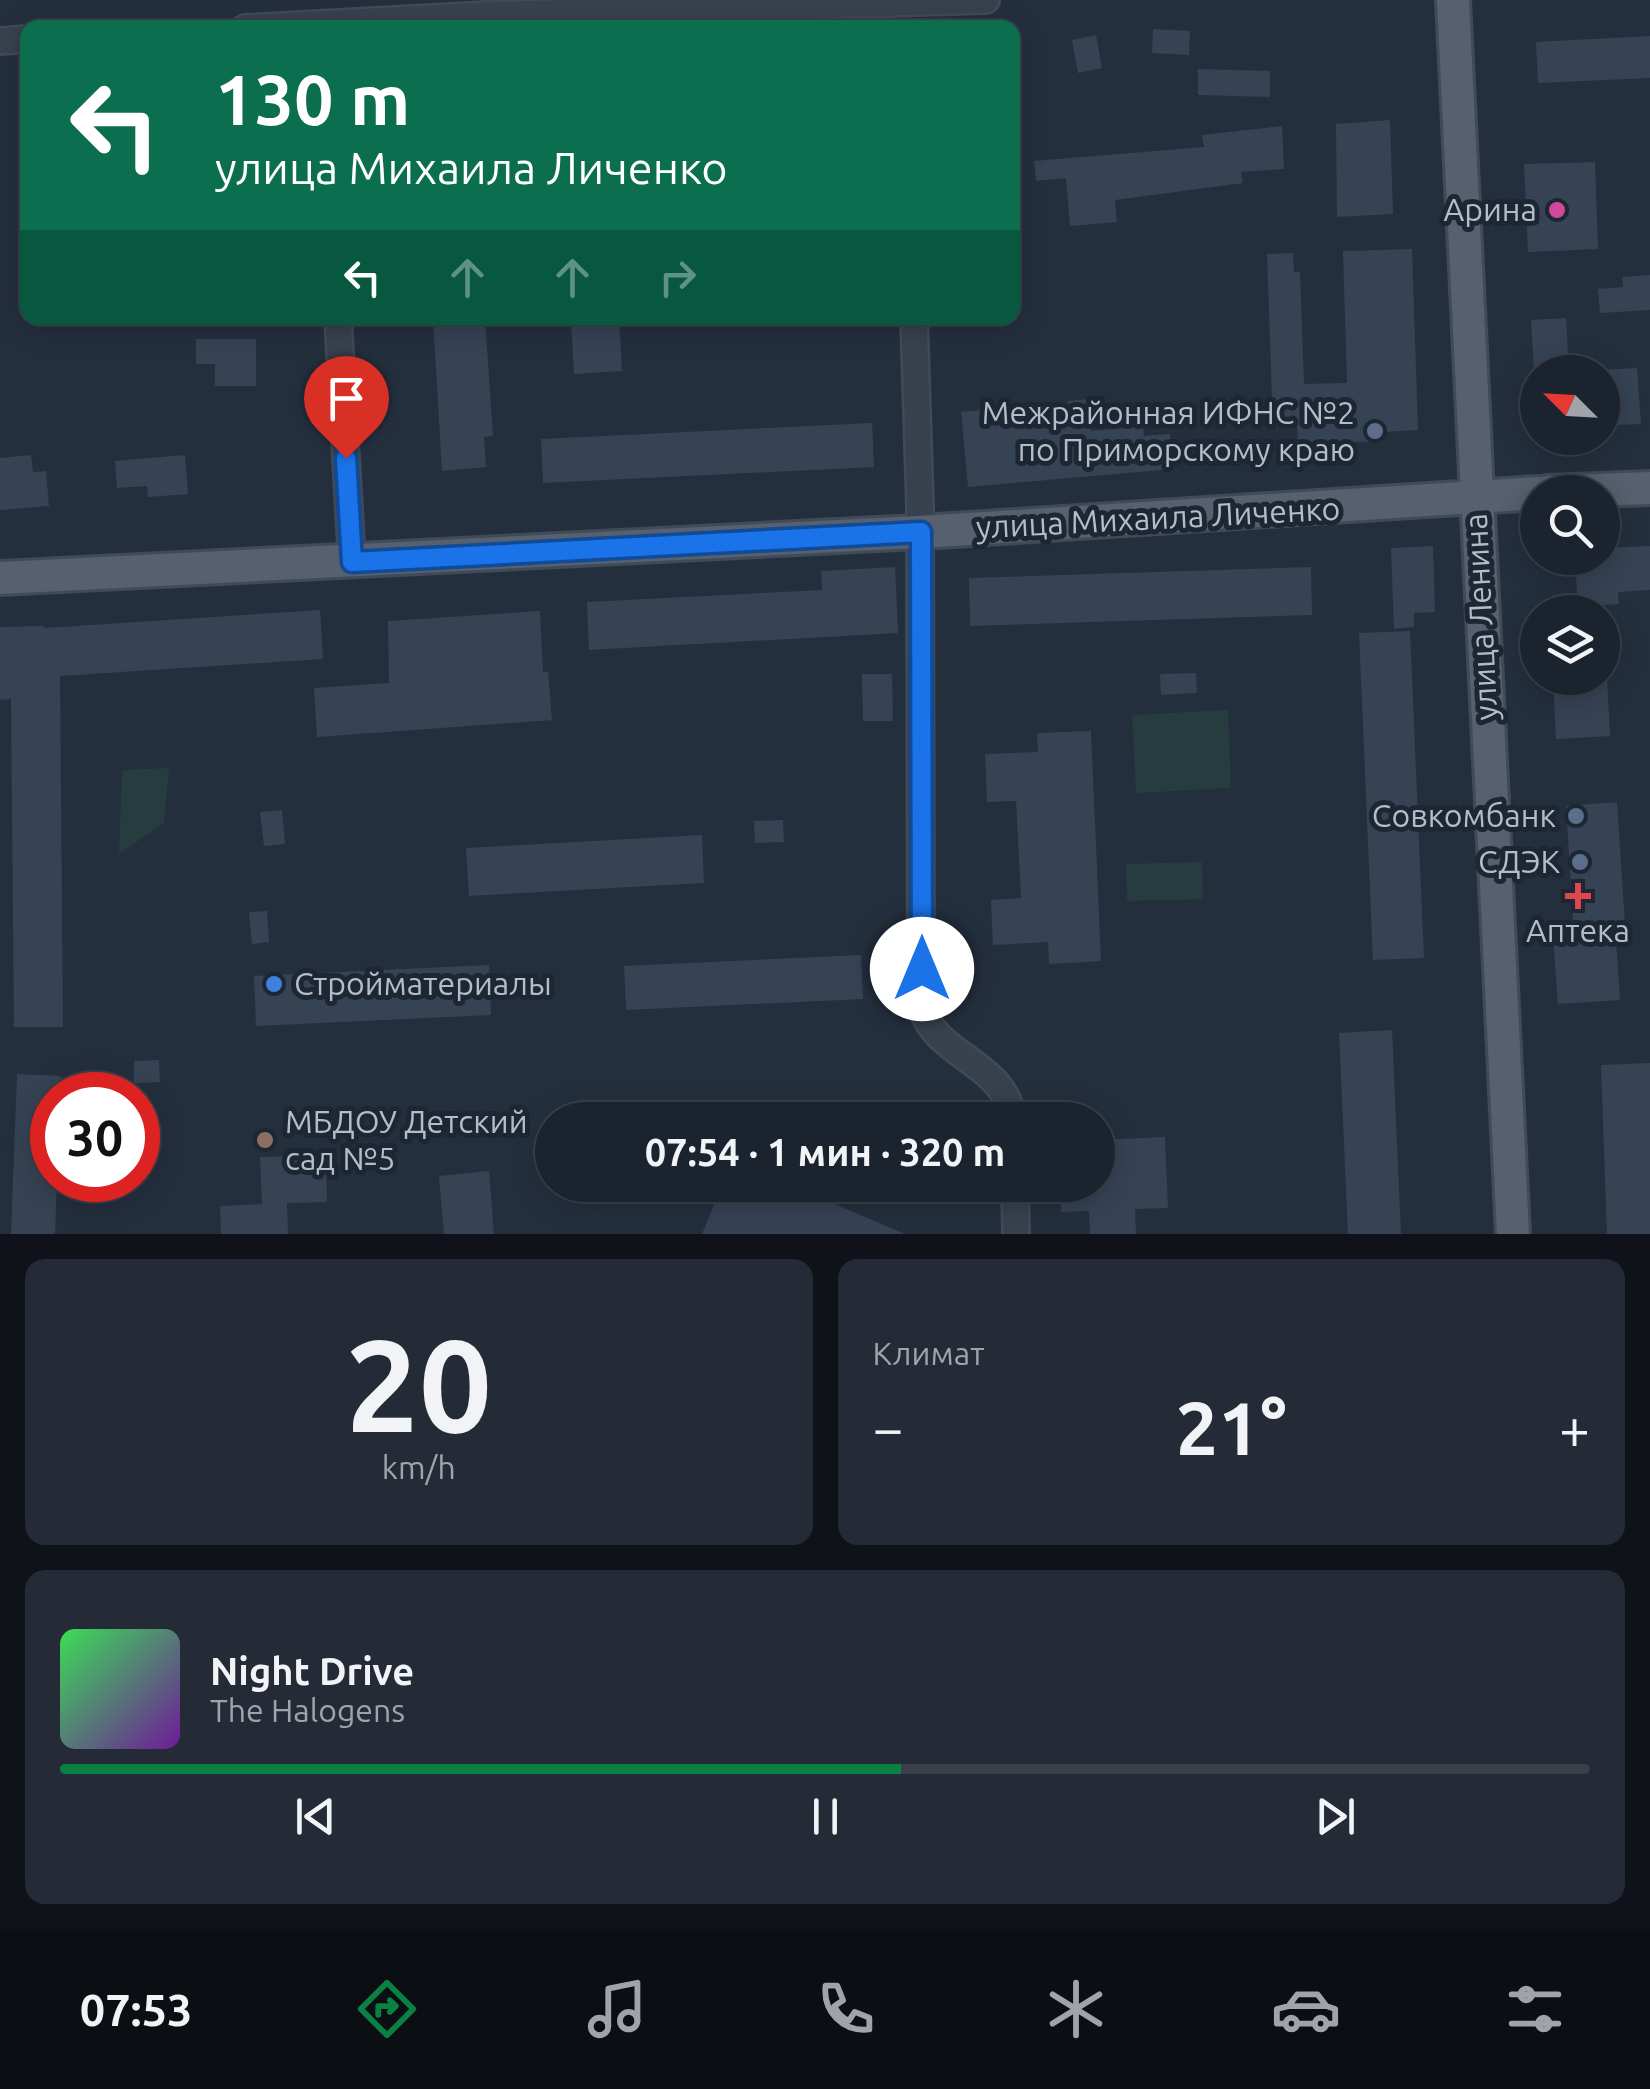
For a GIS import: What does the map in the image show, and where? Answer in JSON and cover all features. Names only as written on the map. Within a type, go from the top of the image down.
[{"type":"main road","name":"улица Ленина","points":[[1452,0],[1512,1234]]},
{"type":"main road","points":[[1620,489],[1650,488]]},
{"type":"main road","name":"улица Михаила Личенко","points":[[0,578],[921,532],[1520,495]]},
{"type":"street","points":[[325,17],[898,10],[986,0]]},
{"type":"street","points":[[338,325],[352,562]]},
{"type":"street","points":[[914,325],[921,532],[921,1005],[935,1035],[991,1076],[1010,1102]]},
{"type":"street","points":[[1015,1202],[1016,1234]]},
{"type":"green space","points":[[1228,710],[1231,788],[1136,793],[1132,715]]},
{"type":"green space","points":[[169,768],[164,823],[119,854],[122,770]]},
{"type":"green space","points":[[1202,862],[1203,899],[1127,901],[1126,864]]},
{"type":"building","points":[[1153,29],[1190,31],[1189,55],[1152,53]]},
{"type":"building","points":[[1096,35],[1102,68],[1078,73],[1072,40]]},
{"type":"building","points":[[1650,36],[1650,78],[1538,83],[1536,42]]},
{"type":"building","points":[[1198,69],[1270,71],[1270,97],[1198,95]]},
{"type":"building","points":[[1390,120],[1393,214],[1337,217],[1336,124]]},
{"type":"building","points":[[1282,126],[1284,169],[1241,172],[1243,183],[1115,200],[1117,222],[1070,226],[1066,178],[1036,181],[1034,161],[1204,147],[1202,135]]},
{"type":"building","points":[[1595,162],[1598,249],[1528,252],[1524,164]]},
{"type":"building","points":[[1412,249],[1418,430],[1383,432],[1383,441],[1298,444],[1297,426],[1273,427],[1267,254],[1293,253],[1294,272],[1300,272],[1304,384],[1347,383],[1343,251]]},
{"type":"building","points":[[1650,275],[1650,310],[1600,313],[1598,289],[1623,287],[1622,277]]},
{"type":"building","points":[[1566,318],[1568,355],[1533,355],[1531,320]]},
{"type":"building","points":[[433,325],[485,325],[493,436],[484,437],[486,467],[442,471]]},
{"type":"building","points":[[571,325],[619,325],[622,371],[574,374]]},
{"type":"building","points":[[196,339],[256,339],[256,386],[215,386],[215,364],[196,364]]},
{"type":"building","points":[[1637,368],[1641,424],[1620,425],[1620,369]]},
{"type":"building","points":[[1088,399],[1091,431],[1143,426],[1144,436],[1170,434],[1173,469],[968,487],[961,412],[1023,406],[1025,423],[1070,419],[1068,401]]},
{"type":"building","points":[[872,423],[874,467],[543,483],[541,439]]},
{"type":"building","points":[[31,455],[33,472],[46,471],[49,506],[0,510],[0,458]]},
{"type":"building","points":[[185,455],[188,494],[148,497],[147,486],[117,488],[115,461]]},
{"type":"building","points":[[1433,546],[1435,612],[1414,613],[1414,627],[1394,629],[1391,548]]},
{"type":"building","points":[[1650,546],[1650,590],[1577,595],[1576,575],[1620,575],[1620,547]]},
{"type":"building","points":[[895,567],[898,633],[589,650],[587,602],[822,590],[821,571]]},
{"type":"building","points":[[1311,567],[1312,615],[970,626],[969,578]]},
{"type":"building","points":[[320,610],[323,659],[60,676],[63,1027],[14,1027],[11,699],[0,700],[0,627],[44,628]]},
{"type":"building","points":[[540,611],[543,672],[548,672],[552,720],[317,737],[314,688],[389,683],[388,621]]},
{"type":"building","points":[[1410,631],[1424,958],[1373,960],[1359,633]]},
{"type":"building","points":[[1196,673],[1197,693],[1161,695],[1160,674]]},
{"type":"building","points":[[862,674],[892,674],[893,721],[863,721]]},
{"type":"building","points":[[1554,695],[1608,695],[1610,736],[1556,739]]},
{"type":"building","points":[[1091,731],[1101,961],[1049,964],[1048,942],[993,945],[991,900],[1021,898],[1016,801],[987,802],[985,754],[1038,752],[1037,733]]},
{"type":"building","points":[[1617,802],[1626,941],[1616,941],[1620,1000],[1558,1004],[1553,937],[1574,935],[1566,806]]},
{"type":"building","points":[[282,810],[285,844],[264,846],[260,812]]},
{"type":"building","points":[[783,820],[784,842],[755,843],[754,821]]},
{"type":"building","points":[[702,835],[704,883],[469,896],[466,848]]},
{"type":"building","points":[[267,911],[269,942],[252,944],[249,912]]},
{"type":"building","points":[[861,955],[863,999],[626,1010],[624,966]]},
{"type":"building","points":[[489,965],[491,1015],[256,1026],[254,976]]},
{"type":"building","points":[[1392,1030],[1401,1234],[1348,1234],[1339,1033]]},
{"type":"building","points":[[159,1060],[160,1072],[134,1072],[134,1061]]},
{"type":"building","points":[[1650,1063],[1650,1234],[1607,1234],[1601,1065]]},
{"type":"building","points":[[17,1074],[30,1075],[30,1202],[56,1202],[55,1234],[11,1234]]},
{"type":"building","points":[[1165,1137],[1168,1208],[1135,1209],[1136,1234],[1090,1234],[1089,1211],[1061,1212],[1061,1202],[1115,1202],[1115,1139]]},
{"type":"building","points":[[326,1155],[327,1202],[287,1203],[288,1234],[221,1234],[220,1206],[262,1204],[260,1157]]},
{"type":"building","points":[[489,1171],[494,1234],[444,1234],[439,1176]]},
{"type":"building","points":[[715,1202],[830,1202],[905,1234],[702,1234]]},
{"type":"place","name":"Арина","points":[[1557,210]]},
{"type":"place","name":"Межрайонная ИФНС №2 по Приморскому краю","points":[[1375,431]]},
{"type":"place","name":"Совкомбанк","points":[[1576,816]]},
{"type":"place","name":"СДЭК","points":[[1580,862]]},
{"type":"place","name":"Аптека","points":[[1578,896]]},
{"type":"place","name":"Стройматериалы","points":[[274,984]]},
{"type":"place","name":"МБДОУ Детский сад №5","points":[[265,1140]]},
{"type":"route","points":[[346,458],[352,562],[921,532],[922,969]]}]
